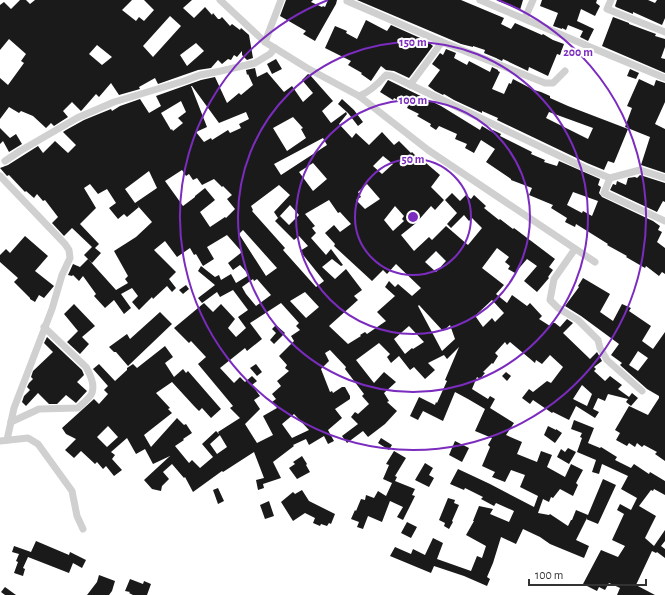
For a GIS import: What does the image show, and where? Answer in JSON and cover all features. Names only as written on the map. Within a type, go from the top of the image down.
[{"type":"street","points":[[220,0],[265,42],[313,72],[359,96],[428,150],[595,262]]},
{"type":"street","points":[[265,42],[281,0]]},
{"type":"street","points":[[480,0],[665,78]]},
{"type":"street","points":[[525,18],[533,0]]},
{"type":"street","points":[[611,0],[607,9],[665,32]]},
{"type":"street","points":[[347,1],[442,42],[545,83],[553,83],[565,71]]},
{"type":"street","points":[[410,85],[442,42]]},
{"type":"street","points":[[5,161],[78,118],[114,102],[200,75],[255,63],[270,54],[275,48]]},
{"type":"street","points":[[359,96],[365,94],[373,88],[386,75],[392,76],[585,168],[610,178],[640,170],[665,178]]},
{"type":"street","points":[[0,176],[69,250],[70,258],[62,275],[52,310],[44,327],[14,408],[11,422],[3,440],[28,438],[38,444],[72,491],[77,516],[83,529]]},
{"type":"street","points":[[610,178],[604,193],[665,222]]},
{"type":"street","points":[[575,249],[554,279],[550,300],[558,308],[578,320],[598,340],[600,348],[608,360],[642,391]]},
{"type":"street","points":[[11,422],[39,409],[78,408],[92,393],[90,373],[86,367],[44,327]]},
{"type":"building","points":[[20,0],[26,0],[30,4],[35,0],[132,0],[122,10],[136,21],[139,17],[144,21],[154,10],[144,0],[192,0],[183,8],[194,18],[205,7],[218,19],[222,17],[230,26],[232,24],[240,30],[241,28],[249,35],[253,58],[247,60],[242,55],[242,51],[237,57],[234,55],[231,60],[228,59],[222,64],[218,60],[211,68],[198,70],[158,84],[155,78],[139,87],[140,89],[119,95],[111,83],[99,97],[96,94],[81,111],[72,102],[63,111],[68,117],[54,126],[51,123],[46,128],[33,116],[21,111],[19,113],[9,107],[0,119],[0,78],[8,85],[24,63],[21,61],[26,54],[9,39],[0,50],[0,5],[4,2],[11,9]],"holes":[[[170,16],[181,26],[153,57],[143,46]],[[196,43],[204,51],[187,66],[180,55]],[[97,45],[112,57],[102,65],[89,54]]]},
{"type":"building","points":[[286,0],[313,0],[311,2],[325,7],[328,0],[337,0],[315,41],[303,34],[306,31],[280,16]]},
{"type":"building","points":[[357,0],[461,0],[504,18],[501,24],[511,29],[515,23],[564,44],[560,55],[557,54],[548,76],[529,67],[528,71],[503,59],[502,61],[484,53],[485,50],[461,44]]},
{"type":"building","points":[[496,0],[523,0],[520,10]]},
{"type":"building","points":[[542,0],[597,0],[596,3],[600,6],[595,16],[581,9],[577,21],[594,29],[588,41],[580,37],[583,31],[568,25],[566,30],[553,26],[558,13],[540,6]]},
{"type":"building","points":[[617,0],[648,0],[655,3],[657,0],[665,0],[665,18],[662,25],[633,12],[633,14],[616,7]]},
{"type":"building","points":[[613,17],[665,39],[665,47],[661,58],[665,59],[665,73],[602,46]]},
{"type":"building","points":[[366,20],[387,31],[391,25],[427,41],[433,46],[409,78],[394,71],[386,70],[381,66],[371,81],[361,74],[362,73],[348,65],[351,61],[325,48],[335,26],[347,31],[346,33],[357,39]]},
{"type":"building","points":[[446,49],[456,53],[454,58],[467,65],[469,61],[490,72],[492,67],[498,70],[500,72],[492,89],[504,94],[509,83],[511,84],[513,79],[568,106],[628,129],[614,163],[608,161],[604,170],[497,120],[498,118],[482,111],[482,113],[435,91],[428,86],[440,70],[432,64],[440,53],[443,55]],"holes":[[[549,112],[593,128],[588,139],[546,118]]]},
{"type":"building","points":[[276,59],[282,69],[272,74],[267,64]]},
{"type":"building","points":[[255,68],[257,77],[267,72],[284,92],[292,86],[303,102],[313,93],[302,80],[308,74],[310,75],[333,101],[322,111],[331,123],[346,112],[347,114],[339,124],[352,138],[356,133],[369,145],[382,132],[394,145],[399,141],[425,165],[426,163],[440,175],[431,187],[444,200],[435,210],[431,206],[416,223],[401,235],[414,251],[429,237],[432,240],[446,226],[468,245],[482,228],[472,218],[469,221],[464,215],[451,228],[447,224],[457,213],[445,200],[452,193],[460,201],[466,195],[471,199],[474,195],[486,206],[484,208],[499,220],[500,219],[513,229],[514,228],[555,259],[549,267],[553,270],[548,277],[549,278],[537,292],[524,281],[537,266],[527,259],[515,273],[508,269],[510,266],[505,262],[509,257],[497,248],[482,268],[504,285],[496,294],[507,303],[512,295],[527,306],[530,303],[542,316],[539,319],[550,326],[555,323],[560,327],[567,319],[573,323],[563,333],[590,359],[597,352],[602,361],[594,367],[596,369],[594,371],[605,381],[610,376],[622,385],[618,389],[629,397],[632,393],[638,398],[631,406],[626,402],[628,399],[608,394],[605,401],[598,398],[593,409],[599,412],[595,418],[576,406],[569,420],[553,412],[552,413],[533,400],[530,404],[522,398],[529,389],[533,392],[547,381],[551,383],[563,367],[550,355],[542,364],[536,360],[535,363],[510,342],[507,345],[505,342],[495,353],[498,356],[493,364],[492,363],[483,372],[485,373],[480,379],[477,377],[472,389],[488,399],[490,396],[495,399],[490,408],[514,423],[506,435],[522,442],[517,454],[537,462],[541,451],[552,455],[547,467],[565,477],[571,464],[583,470],[576,483],[578,485],[573,496],[560,489],[553,498],[551,497],[549,502],[543,499],[538,513],[550,514],[568,526],[576,510],[588,515],[603,479],[616,485],[598,524],[586,519],[576,540],[589,546],[584,558],[550,544],[540,537],[523,529],[516,544],[501,537],[487,577],[490,579],[487,586],[464,576],[434,566],[431,573],[390,556],[395,547],[411,554],[413,549],[425,555],[433,538],[443,543],[437,559],[471,571],[477,556],[482,558],[486,546],[466,535],[474,521],[479,506],[493,509],[490,514],[509,522],[514,511],[496,503],[494,506],[481,499],[483,497],[465,488],[464,490],[450,484],[458,469],[534,507],[538,496],[520,487],[525,475],[511,470],[505,482],[492,477],[495,472],[482,466],[490,447],[488,445],[492,438],[475,431],[485,409],[455,392],[443,421],[423,411],[418,420],[410,416],[419,397],[435,405],[436,402],[437,403],[447,381],[445,380],[459,347],[447,359],[444,355],[428,363],[435,370],[425,379],[414,367],[410,370],[399,356],[391,363],[387,357],[390,354],[379,343],[356,360],[374,383],[384,372],[396,382],[384,393],[389,401],[387,402],[397,411],[385,424],[368,437],[363,431],[347,443],[342,436],[358,424],[351,417],[355,412],[358,414],[369,404],[362,396],[364,394],[345,369],[346,367],[330,350],[325,353],[329,361],[321,369],[330,392],[332,391],[333,393],[342,387],[345,387],[350,396],[350,399],[335,409],[342,418],[328,430],[334,441],[328,444],[324,436],[309,445],[306,439],[293,445],[294,446],[273,462],[281,478],[263,484],[264,488],[258,490],[256,480],[264,478],[254,452],[223,472],[222,471],[193,492],[185,477],[184,478],[172,464],[163,472],[169,479],[162,486],[161,491],[152,489],[144,480],[170,456],[153,464],[145,449],[136,454],[127,438],[111,452],[115,455],[112,459],[122,470],[114,476],[106,466],[103,469],[97,462],[95,464],[81,451],[74,458],[65,450],[76,439],[66,434],[62,428],[94,399],[99,404],[108,394],[104,390],[108,386],[93,369],[99,364],[115,381],[127,370],[127,368],[133,364],[137,368],[165,346],[173,357],[165,363],[174,377],[183,369],[186,373],[188,371],[221,409],[211,418],[202,408],[199,411],[172,382],[156,393],[170,408],[168,409],[172,413],[144,435],[151,447],[177,418],[184,425],[186,424],[192,433],[175,446],[189,463],[192,460],[200,468],[213,457],[202,444],[216,431],[220,434],[218,432],[240,418],[230,408],[233,406],[198,364],[206,357],[191,341],[189,343],[174,328],[204,303],[213,312],[221,304],[235,319],[228,328],[236,337],[246,328],[238,317],[248,310],[233,290],[220,297],[217,292],[202,303],[198,298],[215,285],[198,271],[201,266],[215,277],[219,275],[221,280],[231,274],[236,283],[249,275],[240,265],[233,270],[228,263],[242,252],[227,235],[207,247],[214,259],[203,266],[196,254],[194,255],[190,248],[177,257],[165,241],[154,250],[176,272],[169,279],[176,288],[172,292],[167,286],[153,299],[152,297],[139,310],[132,302],[138,296],[132,288],[121,294],[131,308],[124,314],[114,300],[105,308],[94,296],[96,294],[83,276],[79,281],[73,275],[68,275],[73,264],[80,267],[88,259],[84,255],[92,247],[72,228],[64,236],[52,223],[58,217],[45,200],[43,201],[37,194],[34,198],[26,191],[25,192],[0,168],[8,165],[38,146],[43,153],[55,141],[68,153],[76,145],[63,132],[84,120],[111,109],[112,111],[120,106],[140,99],[149,113],[161,106],[156,96],[201,80],[215,77],[227,103],[239,93],[241,95],[253,85],[248,74],[247,75],[246,70]],"holes":[[[191,86],[219,123],[246,112],[249,119],[239,124],[241,128],[230,133],[228,130],[212,140],[211,138],[204,142],[196,132],[207,127]],[[181,101],[186,112],[178,118],[183,123],[173,131],[161,113]],[[293,117],[303,128],[301,129],[306,138],[287,151],[273,128]],[[323,138],[327,145],[281,175],[274,164]],[[383,156],[393,164],[382,174],[373,166]],[[313,163],[327,179],[313,191],[299,172]],[[182,170],[186,176],[189,174],[193,180],[197,178],[202,185],[214,179],[232,195],[227,199],[235,209],[226,218],[225,217],[210,227],[200,212],[215,200],[205,188],[183,206],[165,181]],[[149,171],[157,188],[135,203],[125,189]],[[90,184],[98,194],[107,189],[116,203],[109,208],[118,219],[124,214],[127,217],[139,207],[152,222],[136,237],[114,251],[128,276],[125,279],[128,283],[116,290],[88,259],[92,263],[101,253],[95,248],[99,244],[80,224],[96,208],[84,188]],[[367,184],[380,199],[365,209],[356,200],[361,197],[358,192]],[[279,185],[290,195],[274,212],[278,218],[275,221],[294,240],[299,236],[308,246],[300,251],[324,281],[316,287],[283,250],[285,248],[252,211],[251,206]],[[329,200],[338,213],[340,212],[351,224],[340,232],[334,225],[325,233],[335,244],[334,246],[372,281],[383,270],[387,274],[396,264],[421,288],[412,296],[398,284],[395,287],[389,281],[385,287],[395,296],[377,312],[386,321],[367,334],[365,332],[360,335],[361,336],[348,344],[329,326],[358,300],[354,296],[362,290],[346,269],[335,279],[322,267],[332,259],[341,266],[343,265],[331,249],[326,255],[311,238],[316,233],[312,228],[315,226],[305,214]],[[290,205],[299,215],[289,225],[280,216],[278,218]],[[395,206],[404,216],[402,219],[404,221],[393,231],[384,220]],[[243,230],[277,268],[266,276],[239,234]],[[436,251],[446,261],[436,272],[425,262]],[[253,279],[254,281],[257,279],[271,295],[256,306],[242,287]],[[305,292],[319,307],[306,318],[290,301]],[[492,300],[504,313],[495,322],[492,318],[483,327],[476,317],[476,315]],[[281,303],[299,323],[296,326],[300,330],[291,336],[294,341],[279,356],[287,365],[285,368],[289,371],[277,381],[281,386],[272,394],[276,399],[272,402],[277,408],[263,416],[273,435],[257,443],[245,424],[260,409],[254,400],[260,396],[252,385],[257,381],[252,376],[245,382],[240,377],[234,383],[220,368],[245,348],[247,351],[262,339],[250,323]],[[419,305],[443,331],[450,325],[455,339],[442,351],[418,306]],[[409,326],[424,342],[413,349],[412,348],[405,354],[394,339]],[[582,385],[592,394],[587,406],[573,399]],[[294,414],[309,430],[292,438],[282,424]],[[108,426],[118,437],[107,447],[97,437]],[[220,435],[227,447],[217,454],[210,444]]]},
{"type":"building","points":[[630,69],[639,73],[636,79],[627,76]]},
{"type":"building","points":[[639,79],[654,86],[656,80],[665,83],[665,102],[655,124],[665,129],[665,173],[641,165],[650,137],[625,127],[632,108],[627,106]]},
{"type":"building","points":[[388,80],[441,106],[480,130],[482,126],[492,132],[493,130],[501,134],[500,136],[532,152],[531,154],[545,160],[544,162],[557,166],[559,161],[600,179],[598,185],[601,187],[599,193],[602,197],[653,221],[660,226],[658,230],[662,232],[657,242],[665,248],[665,274],[662,272],[659,276],[646,266],[645,268],[626,257],[627,256],[607,245],[608,244],[576,224],[575,227],[565,222],[567,218],[551,208],[553,205],[529,195],[532,188],[511,180],[486,162],[495,149],[481,140],[474,153],[465,148],[467,144],[455,139],[457,134],[439,126],[436,130],[430,126],[431,124],[417,116],[419,114],[407,108],[408,106],[394,98],[393,100],[380,92]],"holes":[[[573,192],[598,201],[592,216],[583,211],[582,213],[567,205]]]},
{"type":"building","points":[[342,99],[354,110],[363,122],[358,126],[348,113],[338,104]]},
{"type":"building","points":[[0,128],[10,138],[16,134],[22,144],[9,152],[3,141],[0,144]]},
{"type":"building","points":[[640,175],[665,183],[665,202],[663,201],[657,212],[610,190],[613,184],[616,185],[617,181],[626,185],[628,178],[637,178]]},
{"type":"building","points":[[25,236],[48,256],[35,271],[54,286],[44,298],[39,295],[35,302],[30,299],[14,282],[18,278],[0,262],[0,255],[6,249],[10,253]]},
{"type":"building","points":[[583,278],[610,294],[600,312],[613,321],[622,304],[631,308],[629,311],[651,326],[642,341],[653,349],[665,332],[665,461],[655,454],[657,452],[644,445],[642,447],[637,443],[635,447],[629,443],[627,446],[616,440],[620,433],[615,430],[629,406],[648,415],[659,396],[647,389],[620,365],[622,363],[611,355],[619,344],[565,306],[579,287],[578,286]],"holes":[[[638,351],[648,358],[638,371],[629,365]]]},
{"type":"building","points":[[186,285],[189,289],[183,294],[179,290]]},
{"type":"building","points":[[74,304],[95,326],[82,337],[89,344],[80,354],[67,342],[78,331],[64,314]]},
{"type":"building","points":[[160,312],[172,324],[128,366],[116,352],[109,347],[127,334],[130,339]]},
{"type":"building","points":[[276,325],[285,333],[274,344],[270,340],[276,333],[272,329]]},
{"type":"building","points":[[47,337],[82,370],[84,375],[77,382],[87,391],[76,403],[66,395],[57,404],[49,404],[38,393],[26,406],[22,402],[24,396],[30,390],[27,387],[33,379],[31,377],[33,371],[53,352],[44,343]]},
{"type":"building","points":[[256,364],[262,372],[257,376],[250,368]]},
{"type":"building","points":[[506,372],[511,376],[507,381],[502,376]]},
{"type":"building","points":[[574,420],[594,428],[588,443],[600,448],[601,447],[617,457],[615,460],[631,468],[634,464],[649,474],[650,472],[665,481],[665,495],[654,489],[653,491],[651,490],[639,506],[656,516],[645,538],[654,546],[665,530],[665,541],[661,546],[665,549],[665,558],[657,552],[652,551],[636,585],[655,595],[617,595],[620,588],[609,583],[605,590],[599,587],[597,591],[583,584],[601,550],[618,557],[625,546],[612,540],[624,514],[617,510],[620,504],[631,510],[637,498],[621,489],[628,476],[602,464],[599,474],[592,472],[596,460],[577,452],[582,438],[580,437],[582,433],[571,429]]},
{"type":"building","points":[[548,426],[562,433],[555,443],[544,435]]},
{"type":"building","points":[[381,438],[392,445],[389,450],[378,443]]},
{"type":"building","points":[[455,441],[469,448],[462,462],[449,455]]},
{"type":"building","points":[[568,448],[576,452],[569,464],[557,457],[561,449],[565,452]]},
{"type":"building","points":[[394,451],[406,458],[395,476],[397,477],[395,481],[415,489],[412,495],[415,496],[403,520],[397,517],[403,507],[390,501],[382,522],[368,516],[363,529],[357,527],[359,522],[351,519],[361,499],[365,500],[366,495],[374,498],[378,491],[386,496],[392,483],[383,479],[389,465],[386,464]]},
{"type":"building","points":[[302,456],[310,472],[297,479],[289,468],[295,464],[293,462]]},
{"type":"building","points":[[425,463],[433,468],[429,475],[434,478],[429,487],[415,480]]},
{"type":"building","points":[[218,488],[224,501],[218,504],[213,490]]},
{"type":"building","points":[[302,490],[309,501],[335,514],[331,524],[329,523],[327,526],[321,524],[320,526],[313,523],[315,518],[305,513],[293,521],[281,502],[293,492],[295,494]]},
{"type":"building","points":[[448,498],[455,500],[454,503],[459,505],[449,529],[444,526],[445,523],[439,520]]},
{"type":"building","points":[[269,501],[274,516],[265,519],[260,505]]},
{"type":"building","points":[[407,522],[417,527],[411,538],[401,533]]},
{"type":"building","points":[[36,541],[69,555],[70,552],[86,560],[82,568],[73,563],[69,573],[28,557],[23,568],[25,569],[23,576],[14,573],[19,554],[12,552],[14,546],[31,552]]},
{"type":"building","points":[[99,575],[115,581],[112,591],[109,595],[87,595],[97,582]]},
{"type":"building","points":[[130,579],[143,584],[144,581],[151,584],[147,595],[133,595],[129,593],[130,592],[125,591]]},
{"type":"building","points":[[5,587],[16,595],[5,595],[1,592]]}]
